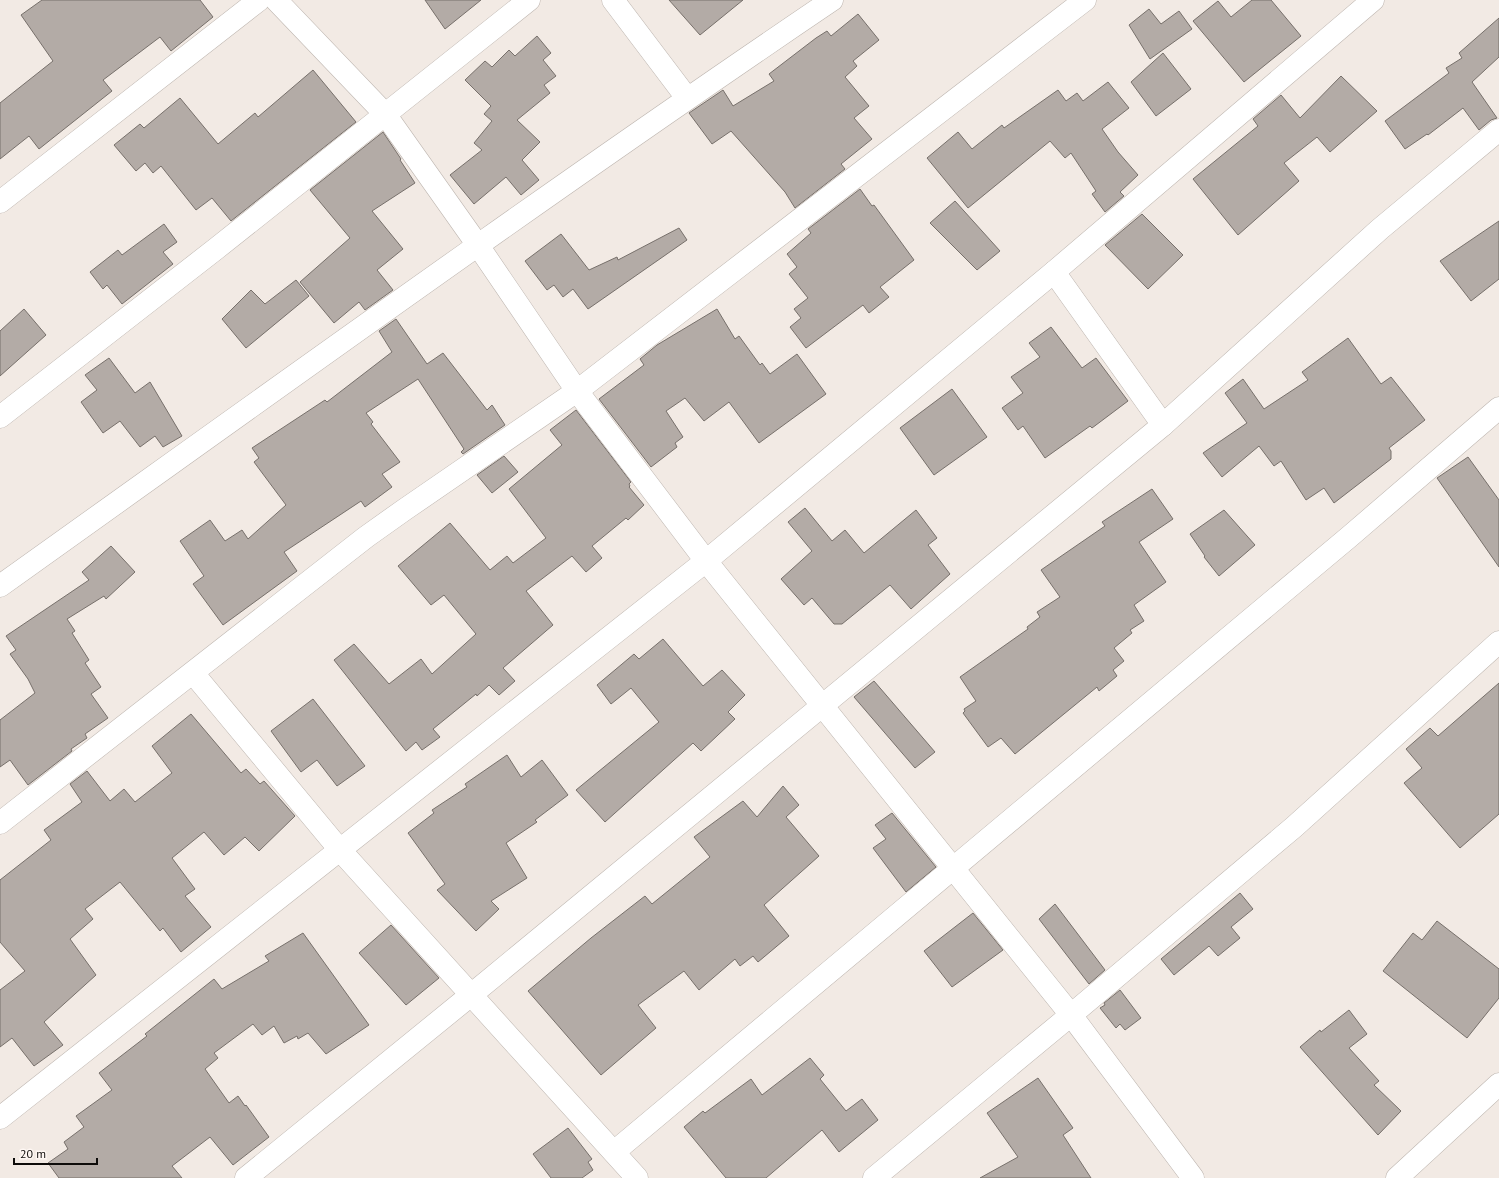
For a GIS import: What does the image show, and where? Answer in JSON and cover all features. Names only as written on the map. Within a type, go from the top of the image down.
[{"type":"street","points":[[0,202],[259,0]]},
{"type":"street","points":[[276,0],[385,114],[477,244],[577,391],[706,561],[1071,1015],[1193,1178]]},
{"type":"street","points":[[0,417],[217,248],[528,0]]},
{"type":"street","points":[[613,0],[687,98]]},
{"type":"street","points":[[0,586],[477,244],[687,98],[832,0]]},
{"type":"street","points":[[0,823],[372,532],[577,391],[1085,0]]},
{"type":"street","points":[[0,1118],[706,561],[1054,272],[1373,0]]},
{"type":"street","points":[[246,1178],[471,995],[1163,425],[1380,229],[1499,130]]},
{"type":"street","points":[[1054,272],[1163,425]]},
{"type":"street","points":[[614,1152],[1349,537],[1499,408]]},
{"type":"street","points":[[874,1178],[1071,1015],[1294,827],[1499,642]]},
{"type":"street","points":[[193,673],[340,850],[637,1178]]},
{"type":"street","points":[[1397,1178],[1497,1091]]},
{"type":"building","points":[[42,0],[200,0],[213,17],[171,51],[160,37],[103,80],[112,91],[39,149],[29,136],[0,159],[0,103],[53,61],[21,15]]},
{"type":"building","points":[[425,0],[481,0],[445,29]]},
{"type":"building","points":[[669,0],[743,0],[700,35]]},
{"type":"building","points":[[1252,0],[1271,0],[1301,36],[1244,82],[1193,21],[1218,1],[1231,17]]},
{"type":"building","points":[[1149,9],[1161,24],[1179,11],[1192,29],[1150,59],[1129,25]]},
{"type":"building","points":[[858,14],[879,40],[853,61],[857,66],[845,77],[869,106],[854,118],[872,139],[841,164],[845,169],[795,208],[785,192],[731,131],[712,144],[689,113],[723,90],[733,106],[774,81],[769,74],[816,38],[827,31],[831,36]]},
{"type":"building","points":[[1499,18],[1499,57],[1472,82],[1497,118],[1491,120],[1479,130],[1463,108],[1428,135],[1427,134],[1405,149],[1385,121],[1449,73],[1446,68],[1462,58],[1459,53]]},
{"type":"building","points":[[537,36],[551,53],[543,60],[556,76],[544,85],[550,93],[517,120],[540,142],[522,160],[539,180],[521,195],[506,177],[474,204],[450,175],[482,150],[474,143],[492,121],[484,114],[491,106],[465,80],[485,61],[492,67],[509,50],[515,56]]},
{"type":"building","points":[[1163,53],[1191,89],[1156,116],[1131,82]]},
{"type":"building","points":[[313,70],[356,122],[231,221],[212,198],[196,210],[161,166],[153,173],[145,163],[136,171],[114,145],[140,124],[144,128],[180,98],[218,144],[255,113],[258,117]]},
{"type":"building","points":[[1341,76],[1377,111],[1330,152],[1317,137],[1284,163],[1299,181],[1238,235],[1193,179],[1258,126],[1253,119],[1281,95],[1300,118]]},
{"type":"building","points":[[1108,82],[1129,108],[1102,129],[1118,152],[1138,175],[1120,192],[1124,196],[1105,212],[1092,194],[1096,191],[1071,153],[1065,158],[1050,141],[968,208],[927,158],[958,132],[972,149],[1002,125],[1004,128],[1058,90],[1066,101],[1077,93],[1083,101]]},
{"type":"building","points":[[383,132],[415,183],[372,211],[403,249],[377,270],[393,290],[365,310],[359,302],[334,323],[300,282],[350,238],[310,190]]},
{"type":"building","points":[[860,189],[872,206],[874,205],[914,260],[880,287],[889,297],[869,313],[863,305],[806,348],[790,327],[801,318],[794,309],[808,298],[789,274],[797,267],[787,254],[811,233],[808,229]]},
{"type":"building","points":[[955,201],[1000,251],[977,270],[930,223]]},
{"type":"building","points":[[1142,214],[1183,255],[1148,289],[1105,245]]},
{"type":"building","points":[[1499,221],[1499,279],[1471,301],[1440,261]]},
{"type":"building","points":[[164,224],[177,242],[163,252],[173,264],[122,304],[107,285],[103,289],[90,272],[118,250],[122,255]]},
{"type":"building","points":[[679,228],[687,240],[588,309],[573,289],[563,297],[554,285],[547,290],[525,261],[561,234],[589,270],[617,257],[618,260]]},
{"type":"building","points":[[296,280],[309,296],[246,348],[222,319],[251,290],[265,304]]},
{"type":"building","points":[[24,309],[46,335],[0,376],[0,331]]},
{"type":"building","points":[[717,309],[735,339],[739,336],[760,365],[762,363],[770,374],[797,354],[826,394],[759,443],[729,402],[704,421],[685,398],[666,411],[683,437],[675,443],[677,447],[651,467],[599,399],[644,365],[640,359],[657,345]]},
{"type":"building","points":[[396,319],[427,364],[443,353],[487,410],[492,405],[505,425],[463,454],[461,452],[464,449],[418,379],[366,413],[373,422],[371,424],[400,462],[382,474],[392,487],[365,507],[361,501],[284,552],[297,571],[223,625],[193,584],[204,576],[180,541],[210,520],[225,541],[242,530],[248,539],[286,505],[254,462],[259,458],[252,448],[325,400],[327,402],[392,352],[379,331]]},
{"type":"building","points":[[1051,327],[1082,368],[1096,358],[1128,401],[1092,428],[1090,426],[1045,458],[1023,426],[1018,430],[1002,408],[1023,393],[1011,377],[1040,357],[1029,343]]},
{"type":"building","points":[[1348,338],[1381,384],[1391,377],[1425,420],[1389,448],[1391,451],[1391,459],[1334,503],[1324,488],[1306,500],[1281,461],[1274,466],[1259,446],[1222,477],[1203,453],[1247,423],[1225,393],[1243,379],[1264,409],[1308,380],[1302,372]]},
{"type":"building","points":[[109,358],[135,393],[150,382],[182,436],[163,447],[155,436],[140,447],[120,421],[103,433],[81,402],[97,390],[85,375]]},
{"type":"building","points":[[952,389],[987,437],[934,475],[900,428]]},
{"type":"building","points":[[576,410],[631,482],[629,487],[644,505],[628,520],[626,518],[592,546],[602,558],[586,572],[572,556],[526,591],[553,625],[503,668],[515,681],[499,695],[489,685],[477,696],[476,694],[433,729],[440,737],[422,750],[416,742],[406,751],[334,660],[354,644],[389,684],[421,659],[432,674],[476,634],[444,595],[431,605],[398,566],[450,523],[490,570],[507,556],[513,563],[546,538],[509,489],[562,445],[550,430]]},
{"type":"building","points":[[504,456],[518,472],[492,493],[477,475]]},
{"type":"building","points":[[1468,457],[1499,500],[1499,567],[1437,478]]},
{"type":"building","points":[[1152,489],[1173,519],[1139,542],[1166,582],[1134,605],[1144,621],[1130,630],[1132,633],[1114,648],[1124,661],[1113,670],[1117,676],[1099,691],[1097,687],[1015,754],[1001,738],[988,747],[963,713],[965,711],[964,709],[976,701],[960,677],[1028,629],[1027,627],[1040,617],[1037,612],[1060,597],[1041,570],[1105,526],[1102,522]]},
{"type":"building","points":[[805,508],[832,541],[845,530],[864,553],[916,510],[937,538],[928,545],[950,574],[911,609],[890,585],[842,624],[834,624],[812,598],[804,605],[781,579],[812,551],[788,522]]},
{"type":"building","points":[[1224,510],[1255,545],[1219,576],[1204,557],[1205,556],[1190,534]]},
{"type":"building","points":[[111,546],[135,572],[106,599],[104,596],[67,619],[75,631],[72,633],[89,660],[85,663],[101,687],[91,694],[108,718],[85,734],[87,738],[71,749],[72,751],[28,785],[10,760],[0,767],[0,720],[35,693],[28,679],[10,654],[16,650],[6,636],[89,580],[82,572]]},
{"type":"building","points":[[663,639],[703,686],[722,670],[745,695],[728,712],[735,719],[701,751],[693,743],[605,822],[576,790],[659,722],[631,688],[611,704],[597,685],[634,654],[639,659]]},
{"type":"building","points":[[874,681],[935,752],[915,768],[854,697]]},
{"type":"building","points":[[1499,683],[1499,814],[1460,848],[1404,783],[1422,768],[1406,749],[1430,728],[1438,736]]},
{"type":"building","points":[[313,699],[365,766],[337,786],[317,760],[301,772],[271,731]]},
{"type":"building","points":[[191,714],[241,773],[246,769],[260,784],[264,781],[295,816],[259,851],[245,837],[224,855],[204,832],[172,858],[195,889],[185,896],[211,927],[181,952],[163,928],[160,931],[120,882],[85,909],[93,919],[70,939],[96,975],[44,1022],[63,1045],[34,1066],[12,1038],[0,1047],[0,990],[25,971],[0,942],[0,880],[51,840],[44,830],[82,802],[70,784],[87,771],[110,801],[124,789],[135,802],[172,773],[152,746]]},
{"type":"building","points":[[507,755],[521,777],[542,760],[568,795],[535,820],[537,822],[506,843],[527,878],[491,901],[499,909],[476,931],[437,890],[445,884],[408,833],[434,813],[432,810],[467,787],[465,784]]},
{"type":"building","points":[[783,786],[799,805],[786,817],[819,856],[764,905],[789,936],[758,962],[753,956],[740,966],[735,959],[699,990],[684,971],[638,1005],[656,1028],[601,1075],[528,991],[591,938],[645,896],[652,904],[710,857],[694,837],[743,801],[757,817]]},
{"type":"building","points":[[892,813],[936,867],[906,892],[873,848],[886,839],[875,825]]},
{"type":"building","points":[[1240,893],[1253,909],[1231,927],[1240,938],[1218,956],[1209,946],[1174,975],[1161,959]]},
{"type":"building","points":[[1055,904],[1105,970],[1089,984],[1039,919]]},
{"type":"building","points":[[973,913],[1003,950],[952,987],[924,951]]},
{"type":"building","points":[[1437,921],[1499,969],[1499,998],[1467,1038],[1383,971],[1413,933],[1422,940]]},
{"type":"building","points":[[391,925],[439,978],[406,1005],[359,953]]},
{"type":"building","points":[[303,933],[369,1025],[326,1054],[308,1033],[298,1039],[297,1036],[284,1043],[274,1026],[262,1035],[253,1024],[214,1053],[218,1058],[205,1069],[229,1103],[238,1096],[269,1137],[233,1165],[210,1137],[172,1166],[182,1178],[59,1178],[48,1163],[68,1149],[64,1142],[84,1127],[76,1116],[112,1090],[99,1073],[147,1036],[145,1034],[214,979],[222,989],[269,961],[265,956]]},
{"type":"building","points":[[1120,990],[1141,1018],[1125,1030],[1120,1024],[1116,1028],[1100,1008]]},
{"type":"building","points":[[1349,1010],[1367,1034],[1349,1048],[1379,1081],[1374,1085],[1401,1111],[1378,1135],[1300,1047],[1320,1030],[1321,1032]]},
{"type":"building","points":[[810,1058],[824,1075],[820,1079],[846,1111],[862,1099],[878,1120],[839,1152],[822,1130],[766,1178],[726,1178],[684,1127],[703,1111],[705,1113],[751,1079],[762,1095]]},
{"type":"building","points":[[1038,1078],[1073,1128],[1063,1135],[1091,1178],[980,1178],[1018,1157],[987,1113]]},
{"type":"building","points":[[568,1128],[592,1159],[588,1162],[593,1170],[582,1178],[551,1178],[533,1154]]}]
